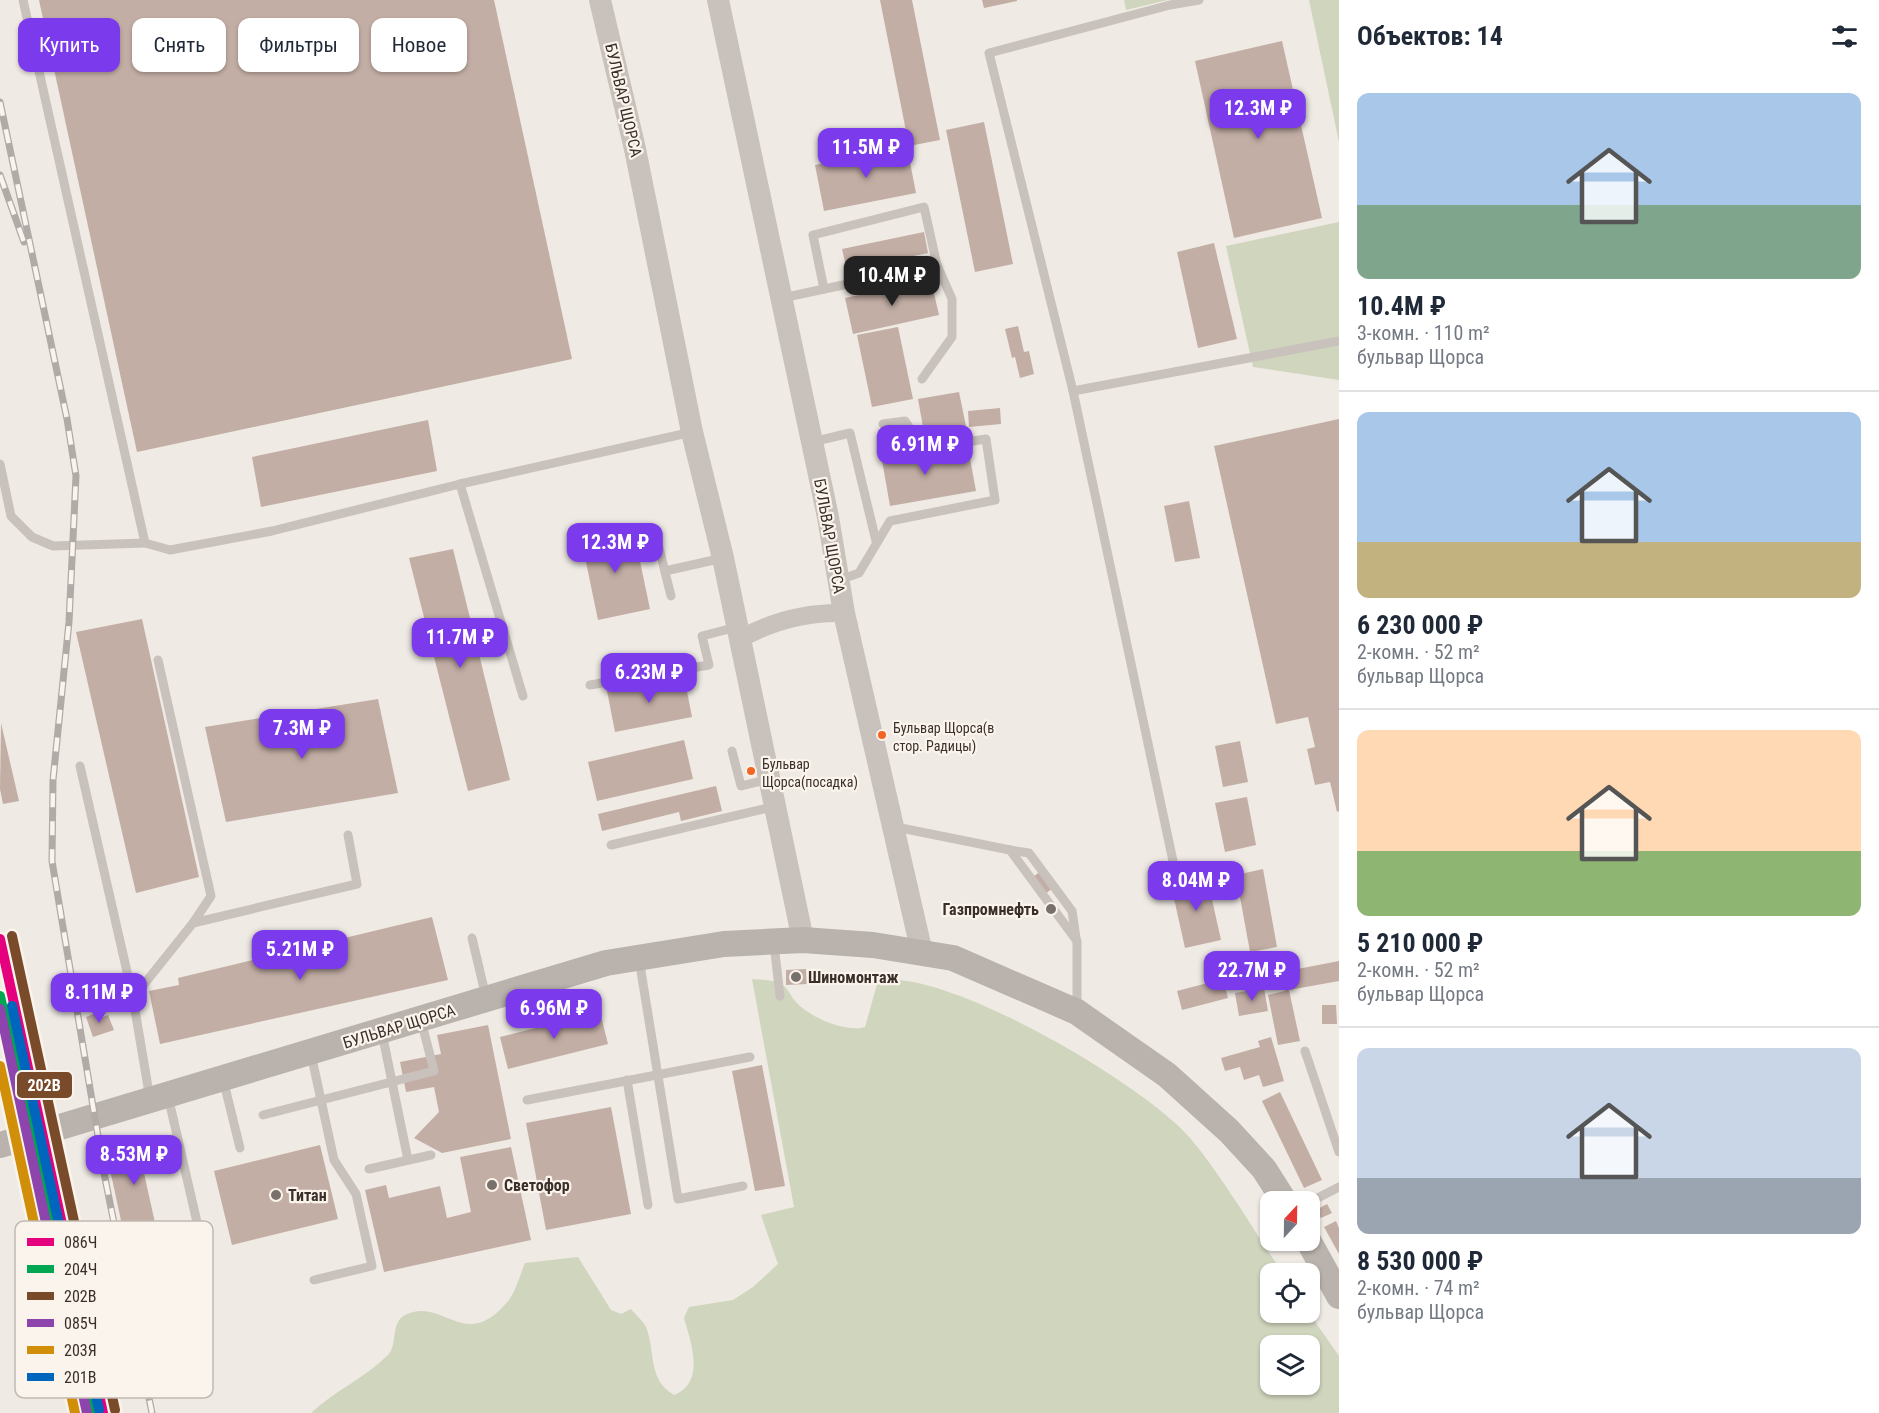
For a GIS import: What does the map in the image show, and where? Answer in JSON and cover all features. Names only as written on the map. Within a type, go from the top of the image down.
[{"type":"main road","name":"БУЛЬВАР ЩОРСА","points":[[0,1145],[223,1080],[606,963],[638,956],[724,944],[803,940],[873,945],[922,953]]},
{"type":"main road","points":[[922,953],[953,958],[1077,1012],[1167,1075],[1229,1131],[1264,1169],[1278,1191]]},
{"type":"main road","points":[[1314,1251],[1339,1296]]},
{"type":"street","name":"БУЛЬВАР ЩОРСА","points":[[600,0],[635,149],[692,432],[723,558],[803,940]]},
{"type":"street","name":"БУЛЬВАР ЩОРСА","points":[[718,0],[812,442],[844,613],[922,953]]},
{"type":"street","points":[[739,633],[818,612],[844,613]]},
{"type":"lane","points":[[23,0],[145,543]]},
{"type":"lane","points":[[1173,861],[1073,391],[988,53],[1170,2],[1198,0]]},
{"type":"lane","points":[[824,290],[813,235],[924,207],[937,265],[952,299],[952,337],[922,379]]},
{"type":"lane","points":[[782,298],[937,265]]},
{"type":"lane","points":[[1073,391],[1339,341]]},
{"type":"lane","points":[[839,580],[859,573],[876,541],[894,519],[995,500],[986,439],[923,448],[905,421],[883,424]]},
{"type":"lane","points":[[0,464],[11,516],[32,537],[53,546],[145,543],[170,550],[272,531],[460,484],[692,432]]},
{"type":"lane","points":[[812,442],[850,433],[876,541]]},
{"type":"lane","points":[[460,484],[523,696]]},
{"type":"lane","points":[[656,536],[671,596]]},
{"type":"lane","points":[[665,571],[723,558]]},
{"type":"lane","points":[[590,685],[709,665],[702,636],[739,633]]},
{"type":"lane","points":[[133,998],[193,923],[211,896],[158,660]]},
{"type":"lane","points":[[732,751],[741,786],[770,779]]},
{"type":"lane","points":[[80,766],[133,998],[159,1099],[196,1221]]},
{"type":"lane","points":[[611,845],[776,806]]},
{"type":"lane","points":[[892,826],[1010,850],[1077,940],[1077,1012]]},
{"type":"lane","points":[[193,923],[357,884],[348,835]]},
{"type":"lane","points":[[472,938],[486,999]]},
{"type":"lane","points":[[774,941],[780,996]]},
{"type":"lane","points":[[638,956],[678,1199],[743,1186]]},
{"type":"lane","points":[[263,1115],[434,1071],[421,1020]]},
{"type":"lane","points":[[381,1032],[408,1160]]},
{"type":"lane","points":[[1305,1051],[1339,1152]]},
{"type":"lane","points":[[310,1053],[334,1160],[356,1194],[372,1266],[314,1280]]},
{"type":"lane","points":[[527,1100],[750,1057]]},
{"type":"lane","points":[[223,1080],[240,1148]]},
{"type":"lane","points":[[627,1080],[648,1205]]},
{"type":"lane","points":[[369,1169],[431,1155]]},
{"type":"lane","points":[[1320,1197],[1339,1187]]},
{"type":"green space","points":[[1124,0],[1168,0],[1126,10]]},
{"type":"green space","points":[[1309,0],[1339,0],[1339,142]]},
{"type":"green space","points":[[1339,222],[1339,380],[1253,367],[1226,246]]},
{"type":"green space","points":[[752,979],[769,980],[781,984],[802,1008],[828,1022],[848,1028],[865,1027],[878,981],[909,981],[949,992],[994,1010],[1043,1034],[1090,1062],[1132,1089],[1167,1116],[1190,1138],[1260,1238],[1260,1251],[1268,1251],[1276,1263],[1260,1263],[1260,1323],[1316,1323],[1339,1356],[1339,1413],[311,1413],[370,1371],[388,1355],[393,1346],[397,1323],[405,1315],[419,1311],[431,1312],[467,1324],[479,1323],[493,1316],[508,1301],[516,1288],[525,1263],[578,1257],[611,1310],[621,1314],[631,1309],[645,1325],[656,1373],[665,1389],[674,1395],[684,1389],[693,1372],[694,1361],[684,1318],[689,1307],[733,1300],[753,1287],[778,1264],[761,1215],[794,1207]]},
{"type":"building","points":[[39,0],[494,0],[572,359],[137,452],[55,72],[120,72],[120,18],[43,18]]},
{"type":"building","points":[[880,0],[912,0],[940,140],[909,146]]},
{"type":"building","points":[[982,0],[1017,0],[1017,1],[984,8]]},
{"type":"building","points":[[1282,41],[1322,218],[1234,238],[1195,61]]},
{"type":"building","points":[[984,122],[1013,264],[975,272],[946,130]]},
{"type":"building","points":[[907,147],[916,193],[824,211],[815,165]]},
{"type":"building","points":[[924,232],[928,253],[847,270],[842,249]]},
{"type":"building","points":[[1214,243],[1237,339],[1198,348],[1177,252]]},
{"type":"building","points":[[931,280],[939,315],[853,334],[845,298]]},
{"type":"building","points":[[1018,326],[1024,352],[1029,351],[1034,374],[1020,378],[1005,329]]},
{"type":"building","points":[[898,327],[913,399],[872,407],[857,335]]},
{"type":"building","points":[[959,392],[967,431],[925,438],[918,399]]},
{"type":"building","points":[[1000,408],[1001,424],[969,427],[968,411]]},
{"type":"building","points":[[1339,419],[1339,811],[1337,812],[1330,782],[1315,785],[1307,749],[1315,747],[1308,717],[1276,724],[1214,446]]},
{"type":"building","points":[[428,420],[437,471],[261,507],[252,457]]},
{"type":"building","points":[[912,444],[915,462],[969,453],[976,491],[890,506],[880,449]]},
{"type":"building","points":[[1189,501],[1200,558],[1175,562],[1164,506]]},
{"type":"building","points":[[633,528],[650,609],[598,620],[581,538]]},
{"type":"building","points":[[453,549],[510,780],[468,791],[409,558]]},
{"type":"building","points":[[142,619],[199,877],[136,893],[76,632]]},
{"type":"building","points":[[684,676],[692,717],[615,732],[607,691]]},
{"type":"building","points":[[378,699],[398,793],[226,822],[205,727]]},
{"type":"building","points":[[1,723],[19,801],[3,804],[0,789]]},
{"type":"building","points":[[684,740],[693,779],[597,801],[588,762]]},
{"type":"building","points":[[1240,741],[1248,782],[1223,787],[1215,746]]},
{"type":"building","points":[[716,786],[722,811],[681,821],[679,812],[602,831],[598,814]]},
{"type":"building","points":[[1247,797],[1256,845],[1225,852],[1215,803]]},
{"type":"building","points":[[1044,869],[1056,886],[1042,896],[1030,879]]},
{"type":"building","points":[[1263,869],[1277,947],[1250,952],[1236,875]]},
{"type":"building","points":[[1207,877],[1221,940],[1185,948],[1171,885]]},
{"type":"building","points":[[432,917],[448,980],[160,1044],[149,991],[179,985],[178,978]]},
{"type":"building","points":[[1339,961],[1339,981],[1289,990],[1300,1041],[1278,1045],[1268,995],[1285,991],[1282,972]]},
{"type":"building","name":"Шиномонтаж","points":[[806,969],[807,984],[786,985],[786,970]]},
{"type":"building","points":[[1223,979],[1228,998],[1182,1010],[1177,991]]},
{"type":"building","points":[[1264,988],[1268,1011],[1239,1016],[1235,993]]},
{"type":"building","points":[[1322,1005],[1336,1005],[1337,1024],[1322,1024]]},
{"type":"building","points":[[101,1011],[103,1017],[108,1015],[114,1030],[93,1037],[86,1017]]},
{"type":"building","points":[[600,1012],[608,1044],[508,1069],[500,1037]]},
{"type":"building","points":[[488,1025],[511,1139],[442,1153],[414,1138],[439,1112],[434,1087],[406,1092],[400,1062],[441,1054],[437,1035]]},
{"type":"building","points":[[1271,1037],[1284,1081],[1263,1087],[1259,1075],[1244,1080],[1240,1067],[1225,1071],[1221,1058],[1260,1047],[1258,1041]]},
{"type":"building","points":[[762,1065],[785,1186],[755,1191],[732,1071]]},
{"type":"building","points":[[1280,1092],[1322,1180],[1304,1188],[1262,1101]]},
{"type":"building","points":[[611,1107],[631,1214],[546,1230],[526,1123]]},
{"type":"building","points":[[160,1139],[165,1159],[142,1164],[155,1221],[121,1221],[106,1151]]},
{"type":"building","name":"Титан","points":[[320,1145],[338,1219],[232,1245],[214,1171]]},
{"type":"building","points":[[511,1147],[531,1240],[384,1272],[365,1190],[386,1185],[389,1198],[440,1186],[447,1218],[471,1212],[460,1157]]},
{"type":"building","points":[[1327,1204],[1332,1213],[1321,1218],[1320,1208]]},
{"type":"building","points":[[1336,1221],[1339,1228],[1339,1254],[1324,1227]]},
{"type":"railway","points":[[0,102],[67,419],[76,476],[69,622],[53,780],[52,861],[114,1221]]},
{"type":"railway","points":[[0,175],[24,242]]},
{"type":"railway","points":[[149,1398],[152,1413]]},
{"type":"transit line","name":"202В","points":[[12,936],[74,1221]]},
{"type":"transit line","name":"086Ч","points":[[0,939],[61,1221]]},
{"type":"transit line","name":"204Ч","points":[[0,996],[49,1221]]},
{"type":"transit line","name":"201В","points":[[12,1006],[58,1221]]},
{"type":"transit line","name":"085Ч","points":[[0,1009],[46,1221]]},
{"type":"transit line","name":"203Я","points":[[0,1066],[34,1221]]},
{"type":"transit line","name":"203Я","points":[[72,1398],[75,1413]]},
{"type":"transit line","name":"085Ч","points":[[84,1398],[87,1413]]},
{"type":"transit line","name":"204Ч","points":[[88,1398],[91,1413]]},
{"type":"transit line","name":"201В","points":[[96,1398],[99,1410]]},
{"type":"transit line","name":"086Ч","points":[[100,1398],[103,1413]]},
{"type":"transit line","name":"202В","points":[[112,1398],[115,1410]]},
{"type":"place","name":"Бульвар Щорса(в стор. Радицы)","points":[[882,735]]},
{"type":"place","name":"Бульвар Щорса(посадка)","points":[[751,771]]},
{"type":"place","name":"Газпромнефть","points":[[1051,909]]},
{"type":"place","name":"Шиномонтаж","points":[[796,977]]},
{"type":"place","name":"Светофор","points":[[492,1185]]},
{"type":"place","name":"Титан","points":[[276,1195]]}]
